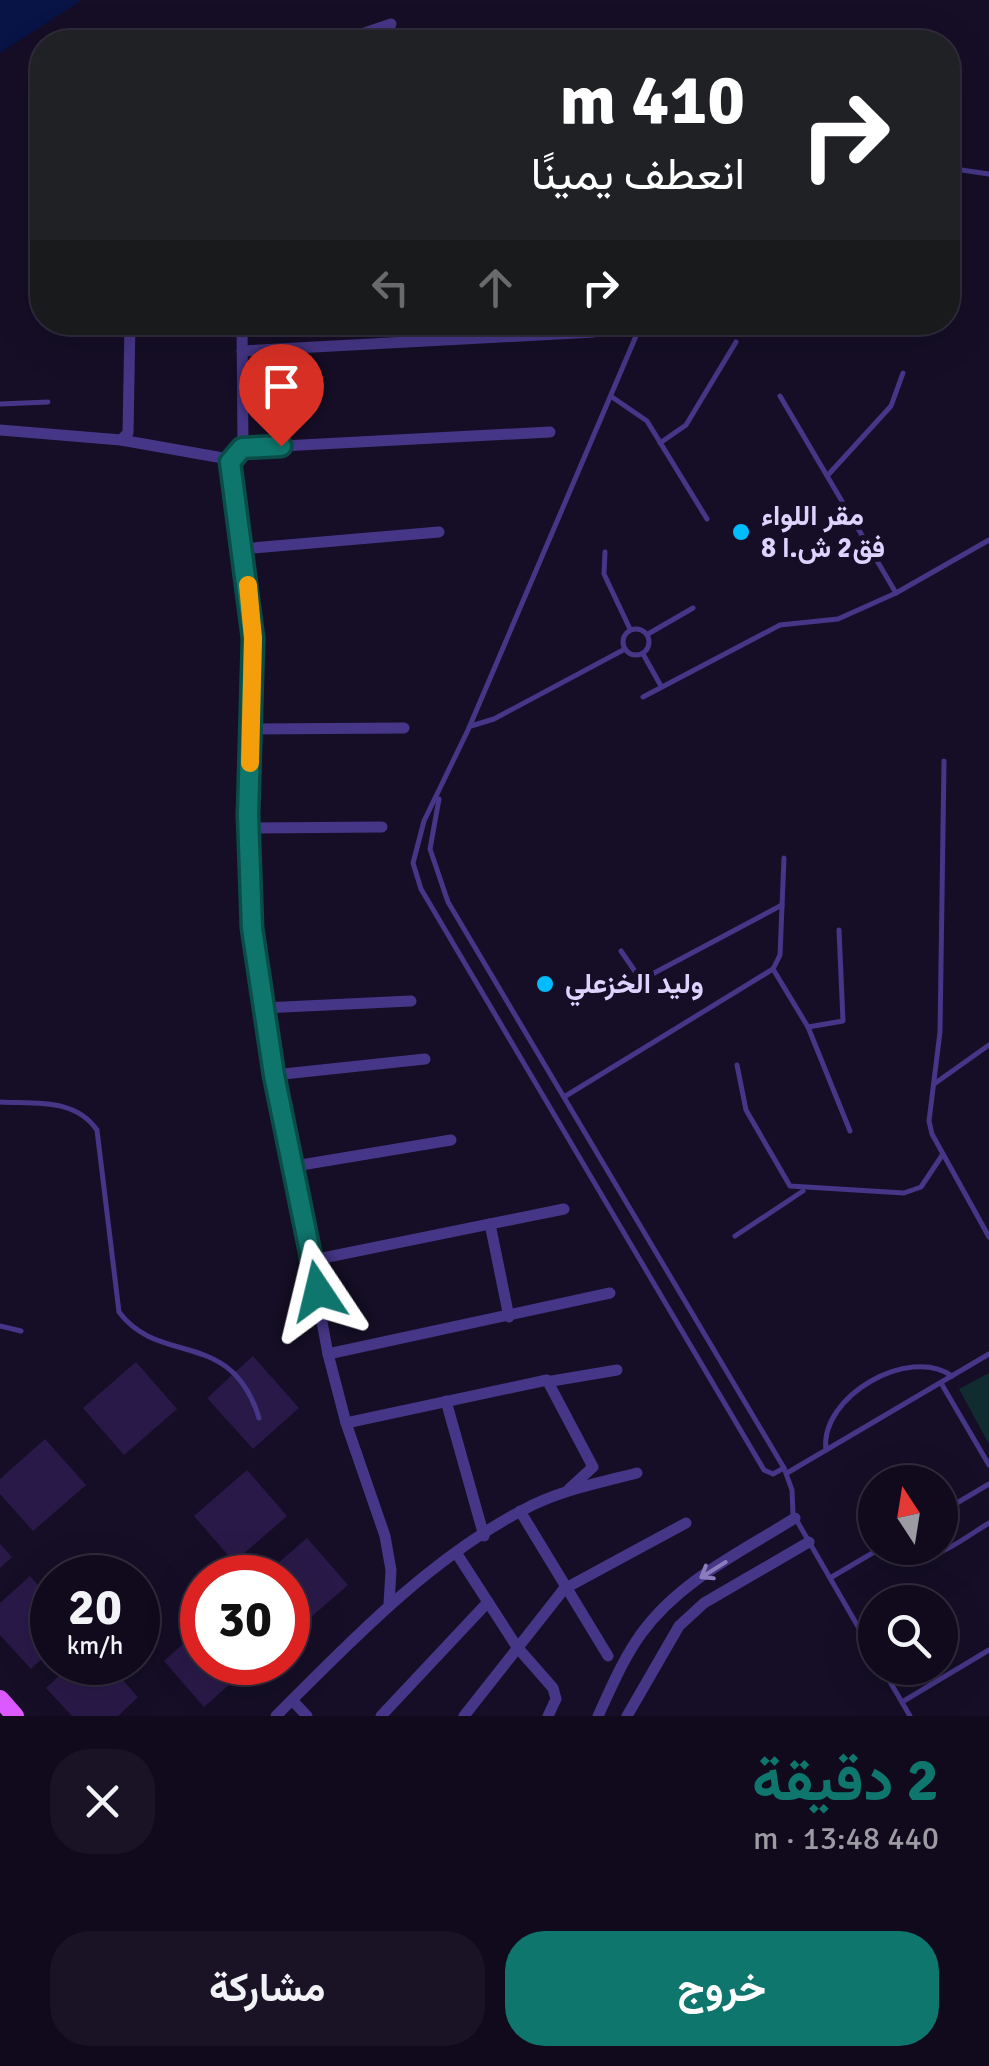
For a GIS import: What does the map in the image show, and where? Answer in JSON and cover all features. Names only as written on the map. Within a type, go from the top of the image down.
[{"type":"main road","points":[[0,1699],[16,1716]]},
{"type":"street","points":[[373,30],[391,24]]},
{"type":"street","points":[[121,440],[128,433],[130,335]]},
{"type":"street","points":[[242,335],[242,448],[230,462],[252,618],[252,928],[262,1008],[328,1354],[346,1423],[385,1536],[391,1570],[389,1604]]},
{"type":"street","points":[[242,351],[538,335]]},
{"type":"street","points":[[0,430],[121,440],[230,462]]},
{"type":"street","points":[[242,448],[550,432]]},
{"type":"street","points":[[242,549],[439,532]]},
{"type":"street","points":[[252,729],[404,728]]},
{"type":"street","points":[[249,828],[382,827]]},
{"type":"street","points":[[262,1008],[412,1000]]},
{"type":"street","points":[[274,1075],[425,1059]]},
{"type":"street","points":[[295,1166],[450,1140]]},
{"type":"street","points":[[312,1260],[564,1210]]},
{"type":"street","points":[[490,1224],[509,1318]]},
{"type":"street","points":[[328,1354],[610,1294]]},
{"type":"street","points":[[346,1423],[617,1370]]},
{"type":"street","points":[[552,1382],[593,1466],[566,1492]]},
{"type":"street","points":[[446,1402],[484,1536]]},
{"type":"street","points":[[276,1716],[389,1604],[520,1511],[566,1492],[637,1474]]},
{"type":"street","points":[[520,1511],[608,1656]]},
{"type":"street","points":[[598,1716],[632,1649],[664,1605],[690,1584],[796,1518]]},
{"type":"street","points":[[464,1716],[564,1588],[686,1522]]},
{"type":"street","points":[[627,1716],[679,1626],[704,1603],[809,1542]]},
{"type":"street","points":[[458,1554],[518,1647],[554,1688],[556,1699],[548,1716]]},
{"type":"street","points":[[380,1716],[488,1602]]},
{"type":"street","points":[[292,1700],[307,1716]]},
{"type":"lane","points":[[960,170],[989,174]]},
{"type":"lane","points":[[637,335],[415,849],[415,875],[764,1470],[773,1474],[785,1471],[826,1450],[989,1354]]},
{"type":"lane","points":[[660,442],[686,425],[736,342]]},
{"type":"lane","points":[[828,475],[891,406],[903,373]]},
{"type":"lane","points":[[780,396],[896,593]]},
{"type":"lane","points":[[612,397],[646,421],[707,519]]},
{"type":"lane","points":[[0,404],[48,402]]},
{"type":"lane","points":[[643,697],[780,625],[838,619],[896,593],[989,540]]},
{"type":"lane","points":[[605,552],[604,574],[630,629],[648,634],[693,608]]},
{"type":"lane","points":[[630,629],[622,642],[624,649],[636,656],[648,648],[648,634]]},
{"type":"lane","points":[[470,726],[494,718],[624,649]]},
{"type":"lane","points":[[643,654],[661,687]]},
{"type":"lane","points":[[944,761],[940,1032],[929,1120],[943,1154],[989,1237]]},
{"type":"lane","points":[[443,786],[430,834],[439,882],[785,1471],[796,1518],[858,1627]]},
{"type":"lane","points":[[564,1097],[773,969],[780,955],[784,858]]},
{"type":"lane","points":[[621,951],[640,980],[782,905]]},
{"type":"lane","points":[[808,1027],[843,1021],[839,930]]},
{"type":"lane","points":[[773,969],[808,1027],[850,1131]]},
{"type":"lane","points":[[932,1086],[989,1046]]},
{"type":"lane","points":[[737,1065],[746,1110],[790,1186],[804,1190],[904,1194],[921,1187],[943,1154]]},
{"type":"lane","points":[[0,1102],[71,1106],[86,1114],[98,1130],[120,1312],[138,1330],[224,1364],[250,1388],[259,1418]]},
{"type":"lane","points":[[735,1236],[804,1190]]},
{"type":"lane","points":[[0,1326],[21,1332]]},
{"type":"lane","points":[[826,1450],[825,1430],[840,1403],[904,1366],[924,1364],[952,1376]]},
{"type":"lane","points":[[940,1383],[989,1464]]},
{"type":"lane","points":[[958,1502],[989,1484]]},
{"type":"lane","points":[[958,1541],[989,1523]]},
{"type":"lane","points":[[830,1578],[858,1562]]},
{"type":"lane","points":[[902,1702],[989,1650]]},
{"type":"lane","points":[[892,1685],[910,1716]]},
{"type":"green space","points":[[989,1373],[989,1444],[959,1389]]},
{"type":"shaded area","points":[[0,0],[82,0],[30,30],[0,53]]},
{"type":"building","points":[[253,1356],[299,1408],[253,1449],[207,1398]]},
{"type":"building","points":[[136,1362],[177,1409],[124,1455],[83,1408]]},
{"type":"building","points":[[45,1439],[86,1485],[33,1531],[0,1494],[0,1479]]},
{"type":"building","points":[[247,1470],[287,1516],[242,1555],[228,1555],[194,1516]]},
{"type":"building","points":[[307,1538],[348,1585],[310,1618],[310,1555],[287,1555]]},
{"type":"building","points":[[0,1544],[12,1557],[0,1568]]},
{"type":"building","points":[[30,1576],[30,1668],[0,1635],[0,1603]]},
{"type":"building","points":[[180,1647],[180,1679],[164,1661]]},
{"type":"building","points":[[127,1685],[138,1697],[118,1716],[72,1716],[46,1688]]},
{"type":"building","points":[[185,1685],[229,1685],[204,1707]]},
{"type":"slow traffic","points":[[248,585],[253,638],[250,763]]},
{"type":"place","name":"مقر اللواء 8 فق2 ش.ا","points":[[741,532]]},
{"type":"place","name":"وليد الخزعلي","points":[[545,984]]},
{"type":"route","points":[[281,446],[242,448],[230,462],[251,599],[253,638],[248,815],[252,928],[274,1075],[318,1291]]}]
